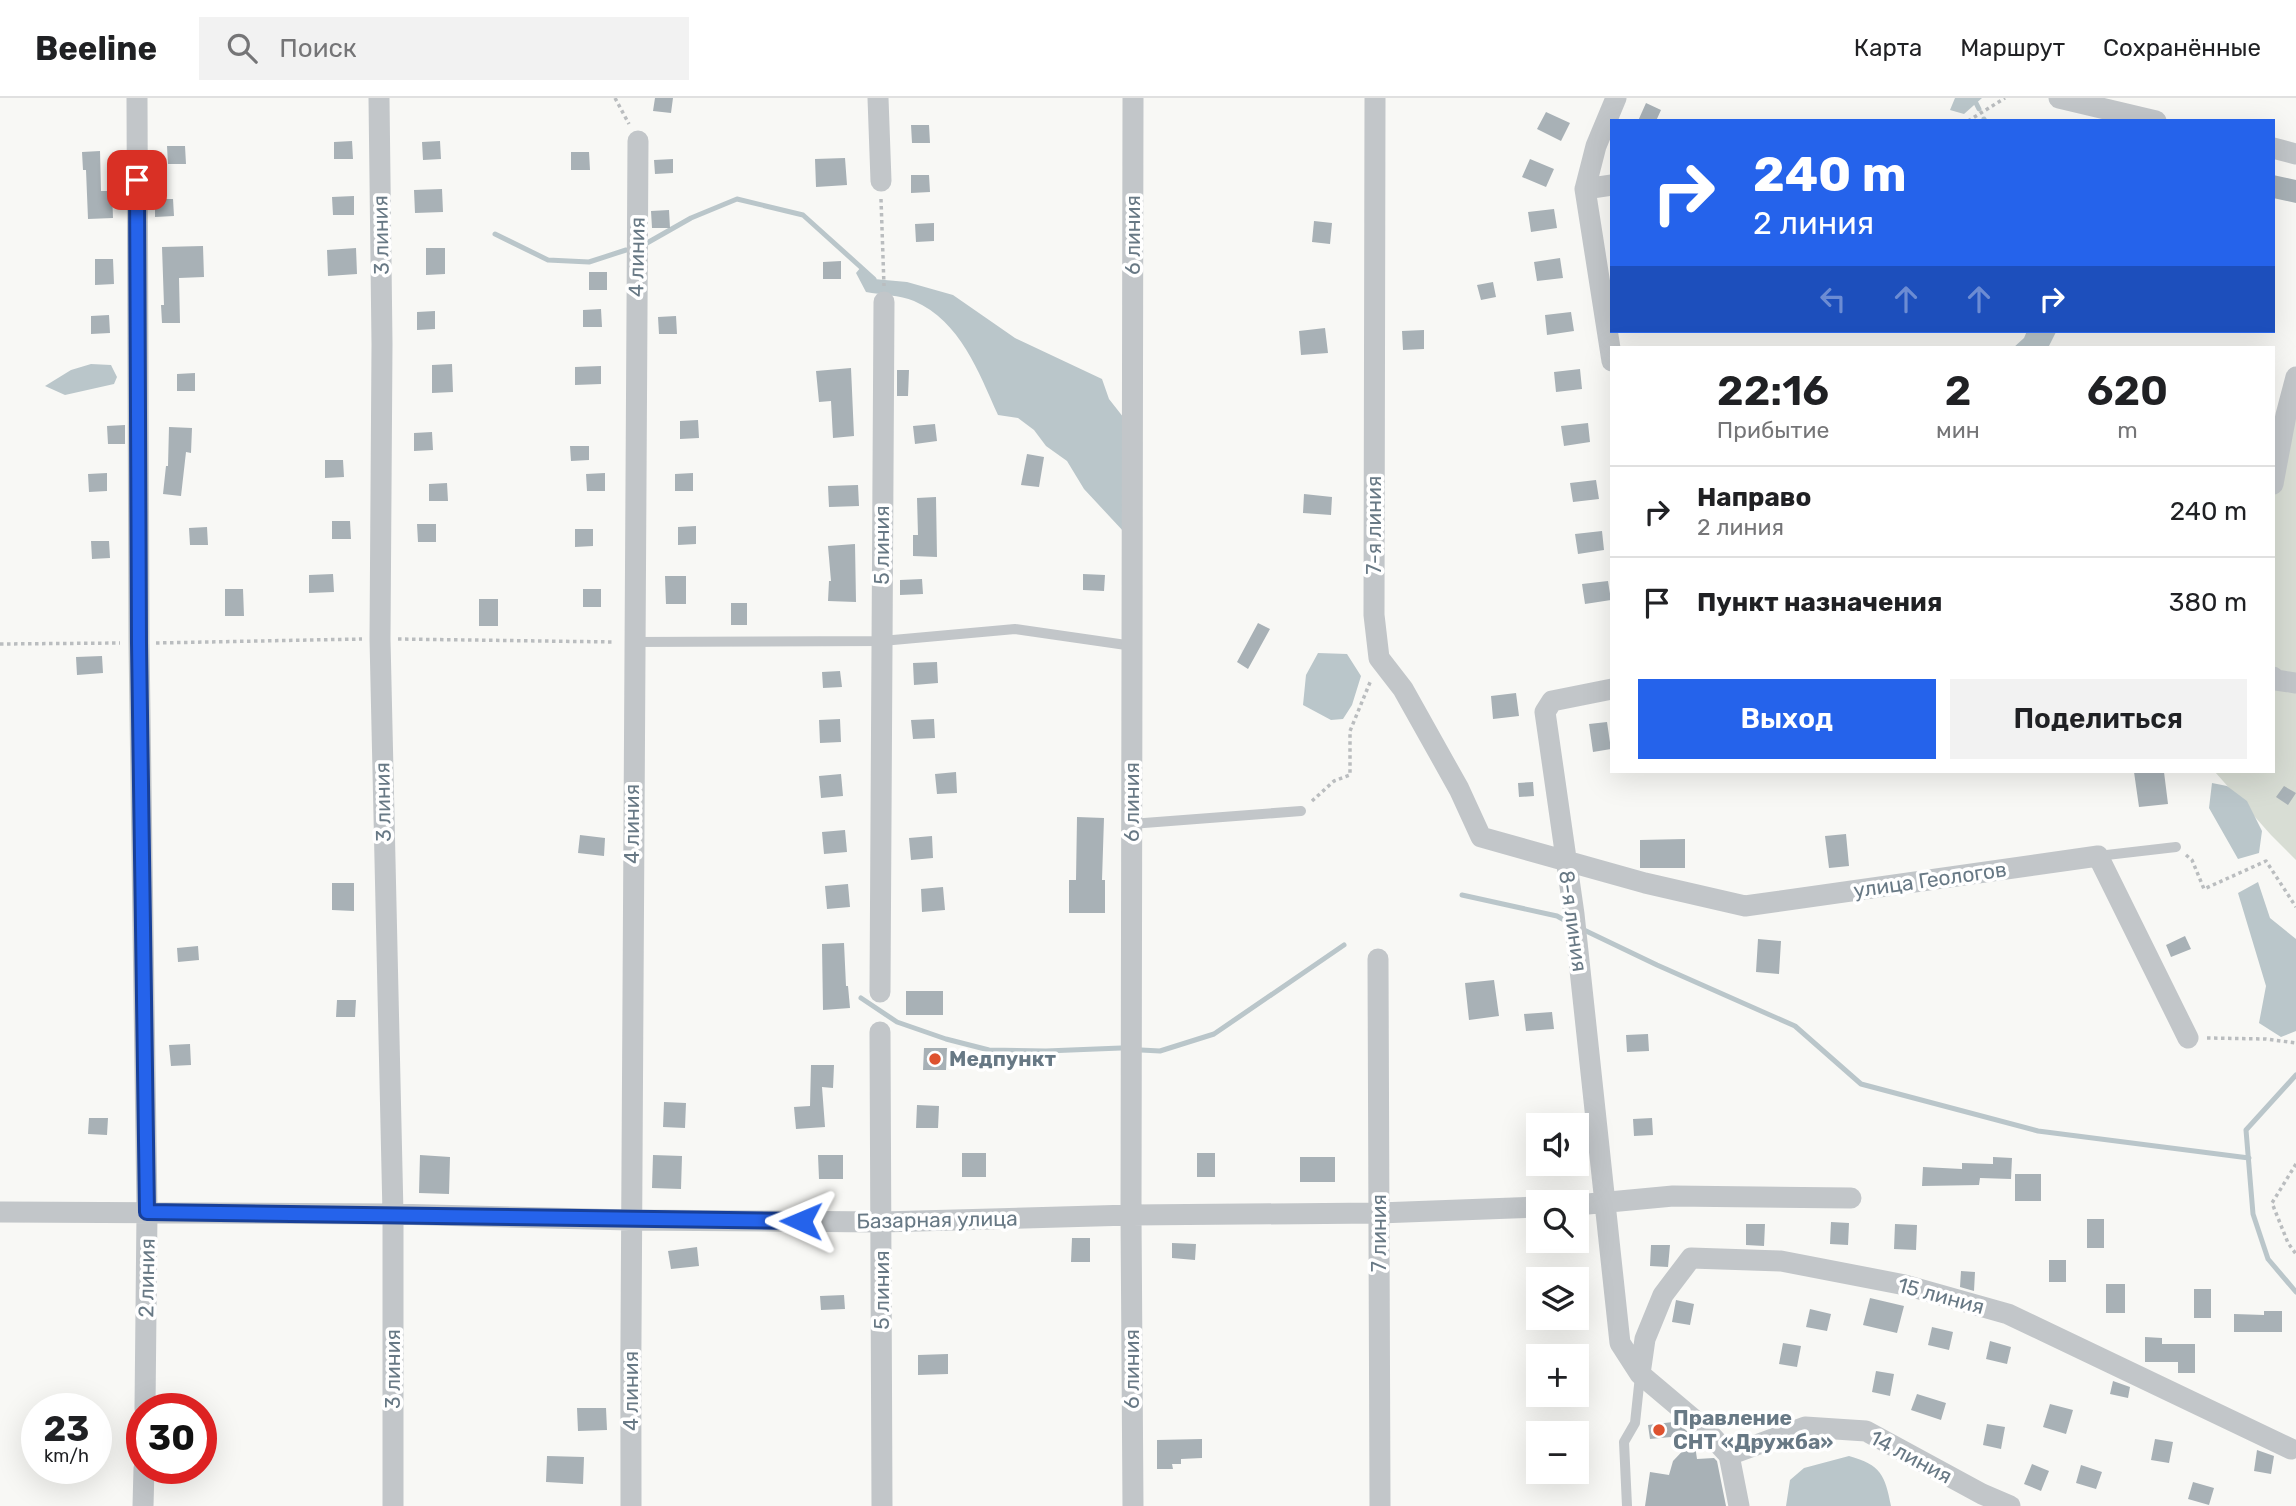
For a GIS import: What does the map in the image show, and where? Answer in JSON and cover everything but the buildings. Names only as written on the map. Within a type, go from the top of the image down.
[{"type":"street","name":"2 линия","points":[[137,98],[139,643],[147,1212],[145,1393]]},
{"type":"street","name":"3 линия","points":[[379,98],[382,344],[380,639],[393,1214],[393,1506]]},
{"type":"street","points":[[878,98],[881,181]]},
{"type":"street","name":"6 линия","points":[[1133,98],[1133,1506]]},
{"type":"street","name":"7-я линия","points":[[1375,98],[1374,615],[1379,658],[1409,700],[1459,789],[1481,837],[1565,862]]},
{"type":"street","points":[[1610,348],[1585,189],[1596,146],[1616,98]]},
{"type":"street","points":[[2059,98],[2148,119]]},
{"type":"street","name":"4 линия","points":[[631,1506],[630,1220],[638,141]]},
{"type":"street","points":[[2275,149],[2296,154]]},
{"type":"street","points":[[1585,189],[1610,184]]},
{"type":"street","name":"5 линия","points":[[880,992],[884,302]]},
{"type":"street","points":[[2275,472],[2285,414],[2296,377]]},
{"type":"street","points":[[2275,679],[2296,683]]},
{"type":"street","name":"8-я линия","points":[[1610,689],[1552,701],[1545,712],[1574,921],[1620,1343],[1640,1374],[1704,1428],[1729,1455]]},
{"type":"street","points":[[2098,856],[2188,1038]]},
{"type":"street","name":"улица Геологов","points":[[1565,862],[1745,906],[2098,856]]},
{"type":"street","name":"7 линия","points":[[1378,959],[1380,1506]]},
{"type":"street","name":"5 линия","points":[[880,1032],[882,1506]]},
{"type":"street","points":[[1589,1205],[1673,1196],[1851,1198]]},
{"type":"street","name":"Базарная улица","points":[[0,1212],[393,1214],[630,1220],[882,1222],[1131,1214],[1379,1213],[1526,1207]]},
{"type":"street","name":"15 линия","points":[[1640,1374],[1645,1339],[1662,1295],[1690,1258],[1781,1261],[1905,1285],[2008,1314],[2291,1449]]},
{"type":"street","name":"14 линия","points":[[1729,1455],[1805,1427],[1866,1431],[1982,1494],[2010,1506]]},
{"type":"street","points":[[1729,1455],[1739,1506]]},
{"type":"street","points":[[144,1484],[144,1506]]},
{"type":"lane","points":[[633,642],[882,641],[1015,629],[1133,646]]},
{"type":"lane","points":[[1131,824],[1301,811]]},
{"type":"lane","points":[[2098,856],[2176,847]]},
{"type":"lane","points":[[1627,1506],[1624,1442],[1635,1423],[1640,1374]]},
{"type":"path","points":[[615,98],[638,141]]},
{"type":"path","points":[[1971,119],[2005,98]]},
{"type":"path","points":[[881,181],[884,302]]},
{"type":"path","points":[[0,644],[380,639],[633,642]]},
{"type":"path","points":[[1301,811],[1334,781],[1350,775],[1350,731],[1379,658]]},
{"type":"path","points":[[2176,847],[2192,860],[2204,889],[2266,861],[2296,907]]},
{"type":"path","points":[[2188,1038],[2266,1039],[2296,1043]]},
{"type":"path","points":[[2296,1164],[2272,1203],[2288,1243],[2296,1254]]},
{"type":"shaded area","points":[[1955,98],[1982,98],[1964,114],[1950,110]]},
{"type":"shaded area","points":[[861,267],[874,279],[907,282],[953,295],[1015,338],[1102,379],[1109,399],[1131,427],[1124,532],[1084,489],[1067,461],[1046,446],[1034,430],[1018,418],[998,415],[966,349],[944,321],[914,301],[866,292],[856,273]]},
{"type":"shaded area","points":[[2026,333],[2056,333],[2049,346],[2015,346]]},
{"type":"shaded area","points":[[91,364],[111,365],[117,377],[114,384],[65,395],[45,386],[71,370]]},
{"type":"shaded area","points":[[2296,377],[2296,860],[2216,773],[2275,773],[2275,483]]},
{"type":"shaded area","points":[[1318,653],[1347,654],[1361,676],[1352,705],[1343,719],[1331,720],[1303,705],[1306,675]]},
{"type":"shaded area","points":[[2212,783],[2227,786],[2247,801],[2262,831],[2259,853],[2238,859],[2209,808]]},
{"type":"shaded area","points":[[2258,882],[2270,918],[2296,939],[2296,1031],[2281,1037],[2259,1023],[2266,986],[2238,893]]},
{"type":"shaded area","points":[[1849,1456],[1868,1463],[1880,1473],[1891,1506],[1786,1506],[1790,1480],[1804,1468]]},
{"type":"waterway","points":[[1976,103],[1979,109]]},
{"type":"waterway","points":[[647,243],[691,218],[737,199],[803,215],[874,279]]},
{"type":"waterway","points":[[495,234],[548,260],[589,262],[626,250]]},
{"type":"waterway","points":[[1462,895],[1557,916],[1566,921]]},
{"type":"waterway","points":[[1584,930],[1795,1026],[1861,1084],[2038,1131],[2249,1158]]},
{"type":"waterway","points":[[1141,1050],[1160,1051],[1214,1034],[1344,945]]},
{"type":"waterway","points":[[861,998],[897,1022],[989,1050],[1121,1048]]},
{"type":"waterway","points":[[2296,1075],[2246,1130],[2253,1214],[2268,1259],[2296,1292]]},
{"type":"place","name":"Медпункт","points":[[935,1059]]},
{"type":"place","name":"Правление СНТ «Дружба»","points":[[1659,1430]]},
{"type":"route","points":[[137,180],[139,643],[147,1212],[801,1221]]}]
